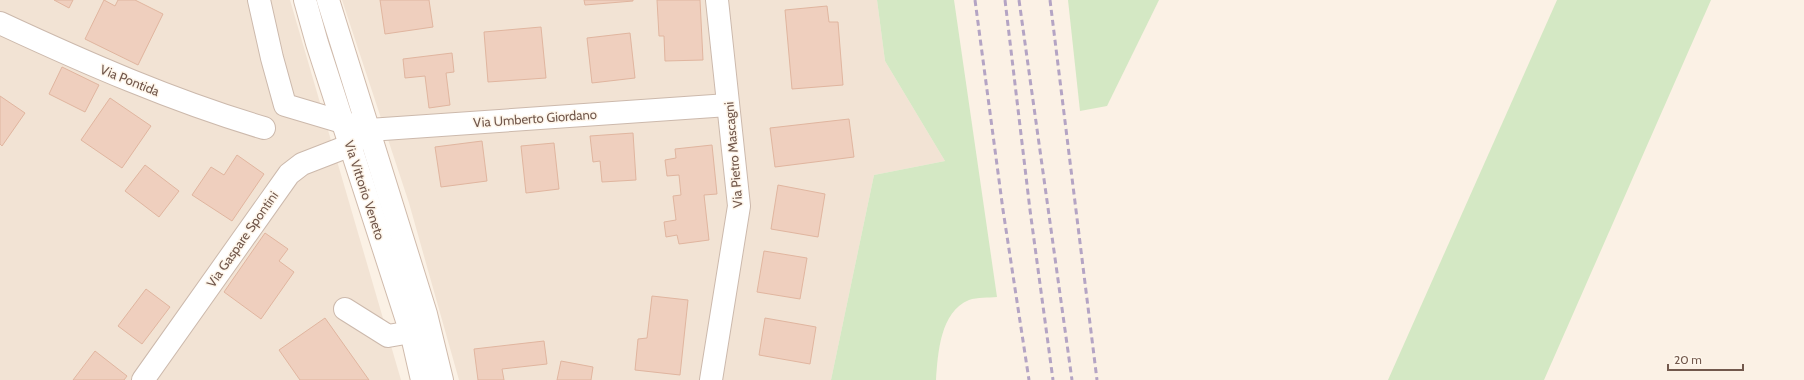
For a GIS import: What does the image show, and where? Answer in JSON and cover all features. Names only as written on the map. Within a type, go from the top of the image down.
[{"type":"street","name":"Via Umberto Giordano","points":[[260,0],[272,58],[285,105],[343,121],[369,130],[728,104]]},
{"type":"street","name":"Via Vittorio Veneto","points":[[305,0],[317,44],[411,332],[422,380]]},
{"type":"street","name":"Via Vittorio Veneto","points":[[328,0],[426,314],[442,380]]},
{"type":"street","name":"Via Pietro Mascagni","points":[[712,380],[739,206],[717,0]]},
{"type":"street","name":"Via Pontida","points":[[0,23],[121,77],[240,121],[264,128]]},
{"type":"street","name":"Via Gaspare Spontini","points":[[143,380],[289,174],[309,161],[351,145],[358,137],[369,130]]},
{"type":"street","points":[[345,309],[388,336],[411,332]]},
{"type":"shaded area","points":[[0,0],[290,0],[401,380],[0,380]]},
{"type":"shaded area","points":[[342,0],[877,0],[885,61],[945,161],[874,175],[831,380],[459,380],[409,203]]},
{"type":"green space","points":[[877,0],[954,0],[997,297],[969,300],[959,306],[952,314],[946,323],[942,334],[936,380],[831,380],[874,175],[945,161],[885,61]]},
{"type":"green space","points":[[1068,0],[1159,0],[1107,106],[1080,111]]},
{"type":"green space","points":[[1557,0],[1711,0],[1544,380],[1388,380]]},
{"type":"building","points":[[54,0],[73,0],[69,8]]},
{"type":"building","points":[[104,0],[115,6],[118,0],[135,0],[163,14],[138,65],[85,39]]},
{"type":"building","points":[[380,0],[429,0],[433,27],[385,34]]},
{"type":"building","points":[[584,0],[633,0],[633,1],[585,5]]},
{"type":"building","points":[[657,0],[700,0],[703,60],[665,61],[664,36],[659,36]]},
{"type":"building","points":[[827,6],[829,22],[838,22],[843,85],[792,89],[785,10]]},
{"type":"building","points":[[541,27],[546,78],[488,82],[484,32]]},
{"type":"building","points":[[630,33],[635,78],[592,83],[587,38]]},
{"type":"building","points":[[452,53],[454,72],[446,73],[450,105],[429,108],[425,76],[405,78],[403,59]]},
{"type":"building","points":[[62,67],[99,85],[85,112],[49,94]]},
{"type":"building","points":[[0,96],[25,113],[2,146],[0,144]]},
{"type":"building","points":[[110,98],[151,126],[122,168],[81,140]]},
{"type":"building","points":[[849,119],[854,157],[775,167],[770,128]]},
{"type":"building","points":[[633,133],[636,180],[602,182],[600,161],[593,162],[590,136]]},
{"type":"building","points":[[482,141],[487,181],[441,187],[435,147]]},
{"type":"building","points":[[554,143],[559,189],[526,193],[521,146]]},
{"type":"building","points":[[712,145],[717,194],[704,195],[709,240],[679,244],[677,235],[666,237],[664,222],[676,220],[673,196],[681,195],[679,175],[667,176],[665,160],[676,158],[675,149]]},
{"type":"building","points":[[237,155],[264,174],[232,221],[192,195],[211,167],[224,175]]},
{"type":"building","points":[[145,165],[179,191],[159,217],[125,191]]},
{"type":"building","points":[[778,185],[825,194],[818,237],[771,229]]},
{"type":"building","points":[[265,233],[288,249],[279,261],[294,272],[261,319],[224,292]]},
{"type":"building","points":[[764,251],[807,258],[800,299],[757,292]]},
{"type":"building","points":[[146,289],[170,307],[142,344],[118,326]]},
{"type":"building","points":[[652,296],[688,300],[680,375],[635,370],[638,339],[647,338]]},
{"type":"building","points":[[325,318],[369,380],[300,380],[279,350]]},
{"type":"building","points":[[765,318],[816,327],[810,364],[759,355]]},
{"type":"building","points":[[544,341],[547,364],[502,369],[504,380],[478,380],[474,349]]},
{"type":"building","points":[[95,351],[127,376],[124,380],[73,380]]},
{"type":"building","points":[[561,361],[593,367],[591,380],[557,380]]},
{"type":"railway","points":[[975,0],[1003,210],[1029,380]]},
{"type":"railway","points":[[1005,0],[1030,210],[1053,380]]},
{"type":"railway","points":[[1019,0],[1072,380]]},
{"type":"railway","points":[[1050,0],[1097,380]]}]
